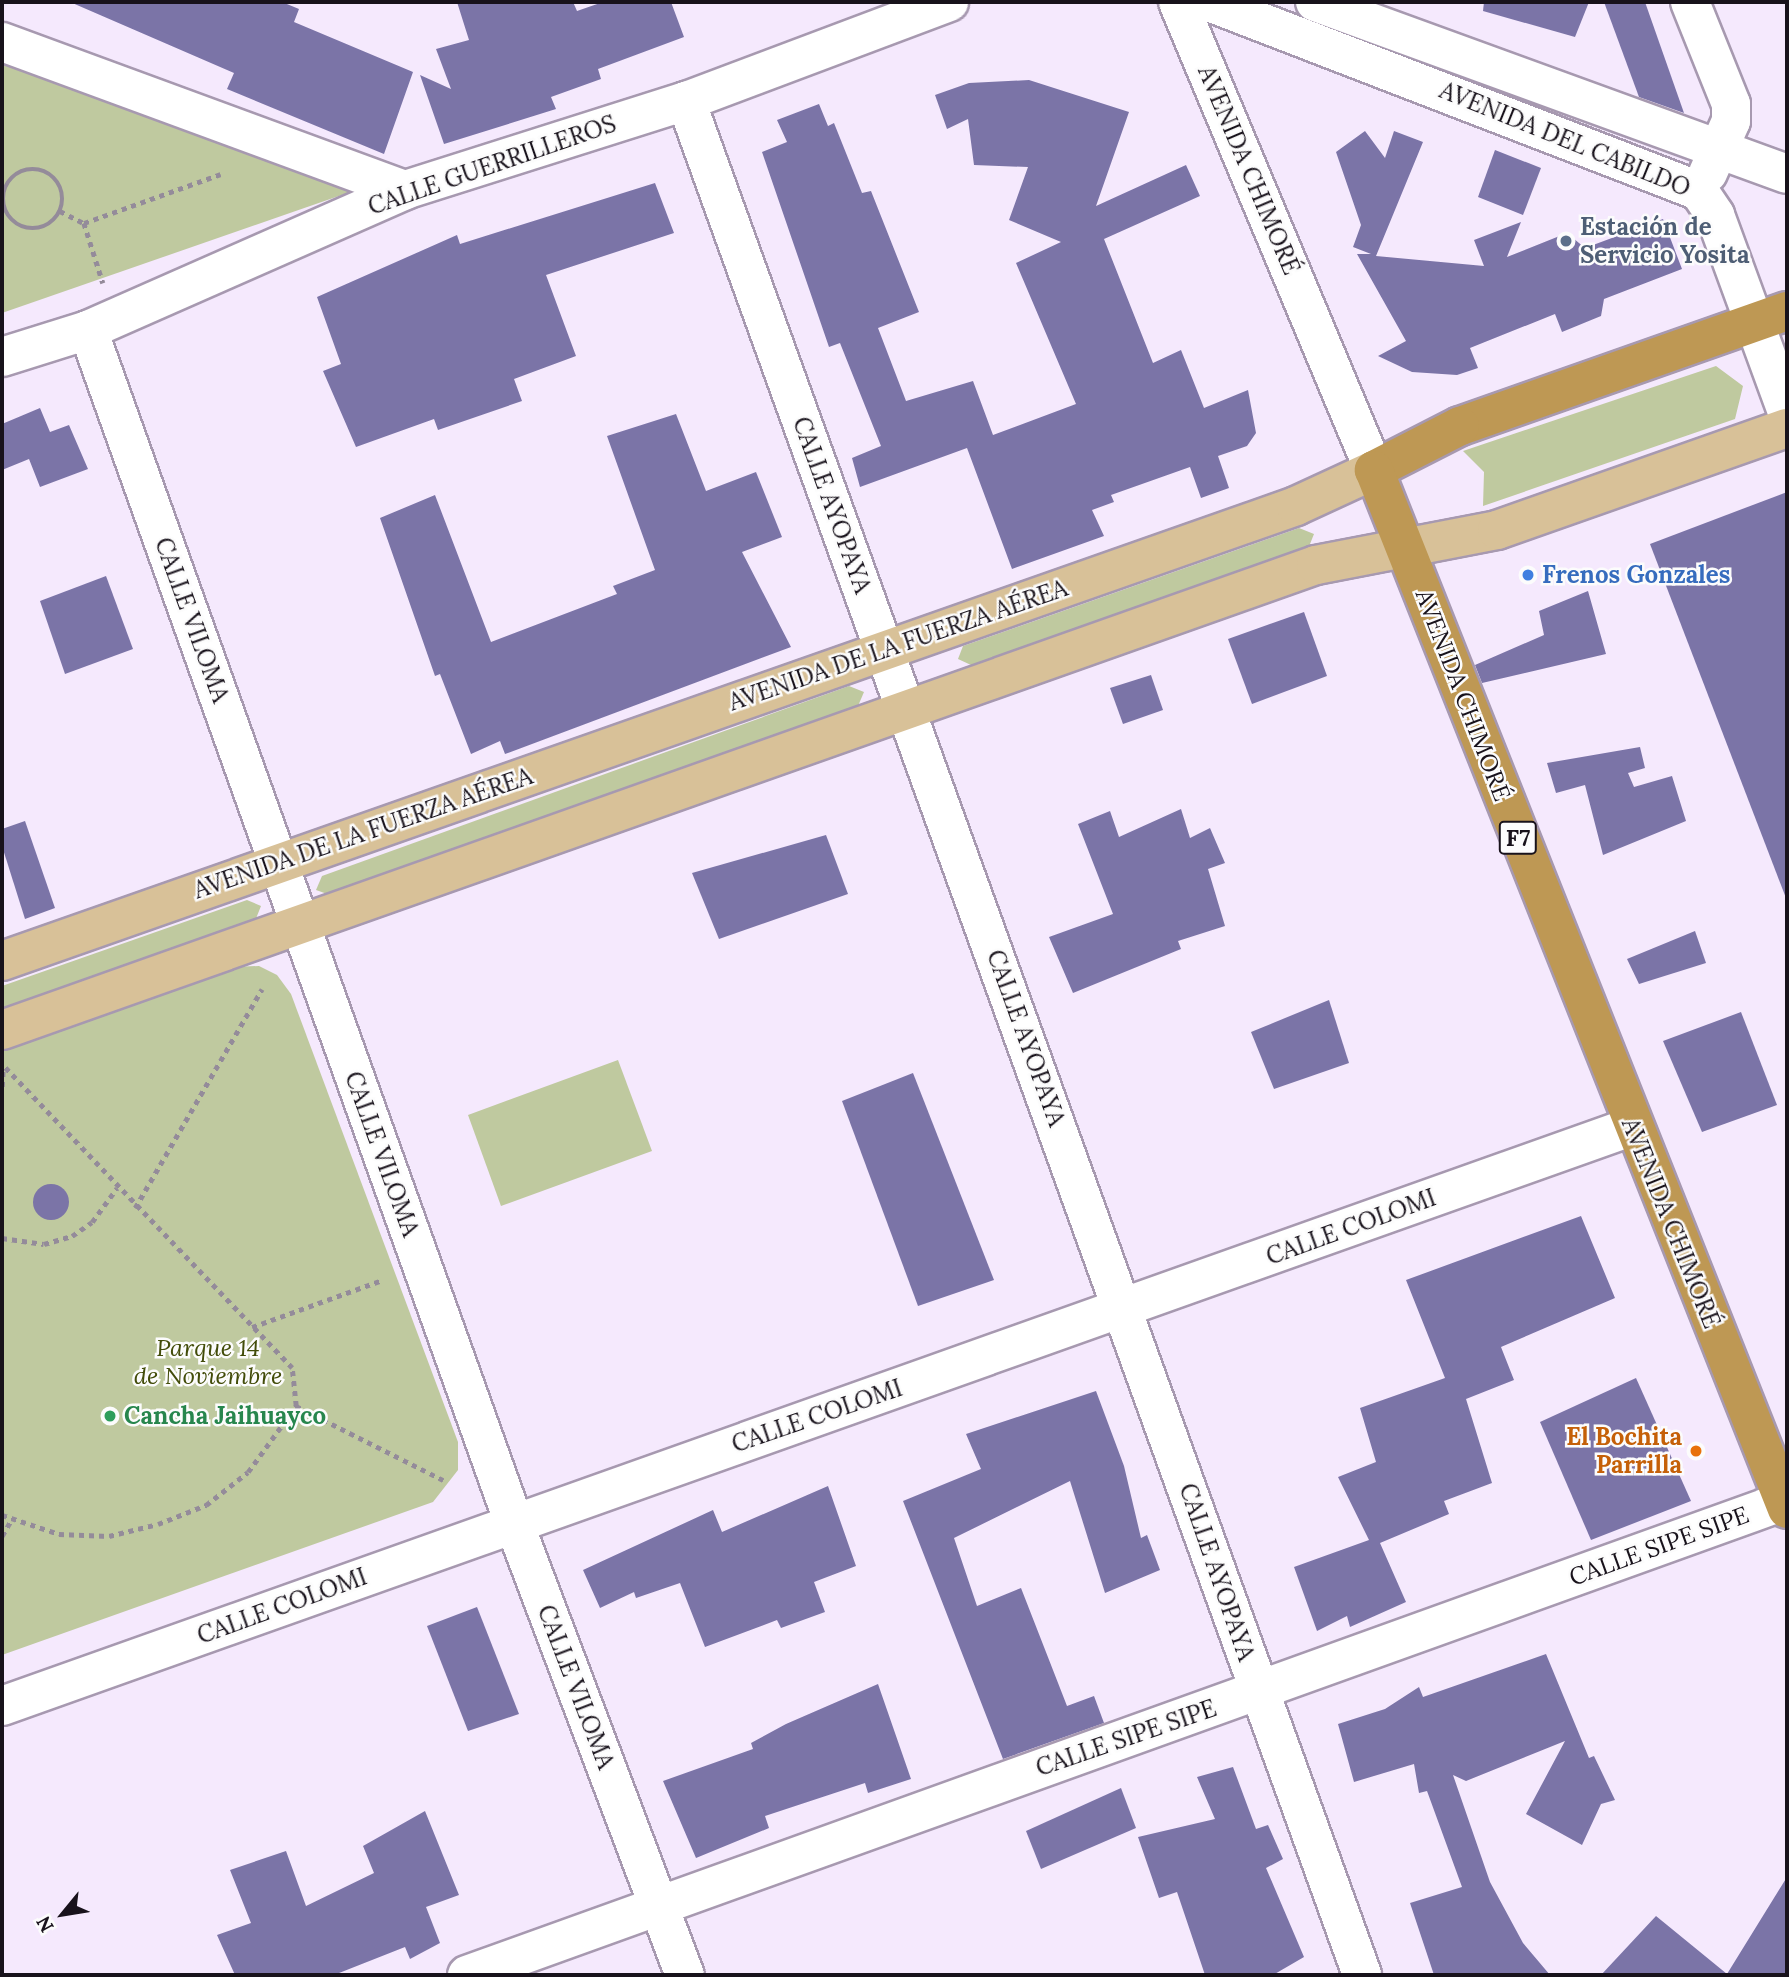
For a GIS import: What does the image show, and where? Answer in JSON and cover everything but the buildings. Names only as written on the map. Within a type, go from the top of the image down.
[{"type":"highway","name":"AVENIDA DE LA FUERZA AÉREA","points":[[1374,470],[1460,426],[1771,317]]},
{"type":"highway","name":"AVENIDA CHIMORÉ","points":[[1374,470],[1631,1127],[1786,1505]]},
{"type":"main road","points":[[2,1030],[1316,565],[1497,530],[1787,428]]},
{"type":"main road","name":"AVENIDA DE LA FUERZA AÉREA","points":[[2,961],[1296,506],[1374,470]]},
{"type":"street","name":"CALLE GUERRILLEROS","points":[[2,357],[88,330],[404,190],[686,101],[948,2]]},
{"type":"street","name":"AVENIDA CHIMORÉ","points":[[1178,2],[1374,470]]},
{"type":"street","name":"AVENIDA DEL CABILDO","points":[[1209,2],[1699,191],[1771,317],[1787,412]]},
{"type":"street","name":"AVENIDA DEL CABILDO","points":[[1315,2],[1787,174]]},
{"type":"street","points":[[1690,2],[1731,104],[1720,149],[1699,191]]},
{"type":"street","points":[[2,42],[404,190]]},
{"type":"street","name":"CALLE AYOPAYA","points":[[686,101],[1125,1308],[1258,1691],[1362,1975]]},
{"type":"street","name":"CALLE VILOMA","points":[[88,330],[514,1523],[685,1975]]},
{"type":"street","name":"CALLE COLOMI","points":[[2,1706],[1631,1127]]},
{"type":"street","name":"CALLE SIPE SIPE","points":[[467,1975],[659,1903],[1786,1505]]},
{"type":"path","points":[[17,173],[47,173],[60,189],[60,211],[43,228],[25,229],[5,210],[3,188],[17,173]]},
{"type":"path","points":[[83,223],[221,174]]},
{"type":"path","points":[[60,211],[83,223],[107,297]]},
{"type":"path","points":[[135,1208],[262,989]]},
{"type":"path","points":[[2,1087],[4,1066],[135,1208],[292,1368],[296,1406],[248,1472],[206,1505],[109,1536],[59,1534],[10,1522],[2,1515]]},
{"type":"path","points":[[2,1238],[44,1244],[72,1236],[92,1222],[117,1188]]},
{"type":"path","points":[[252,1327],[380,1281]]},
{"type":"path","points":[[296,1406],[443,1480]]},
{"type":"path","points":[[2,1536],[10,1522]]},
{"type":"green space","points":[[2,57],[359,189],[2,313]]},
{"type":"green space","points":[[1716,366],[1743,386],[1735,419],[1483,506],[1484,472],[1463,451]]},
{"type":"green space","points":[[1299,528],[1314,534],[1308,549],[971,665],[958,659],[963,646]]},
{"type":"green space","points":[[849,686],[864,692],[858,706],[330,895],[316,890],[322,876]]},
{"type":"green space","points":[[247,900],[261,906],[255,921],[2,1009],[2,986]]},
{"type":"green space","name":"Parque 14 de Noviembre","points":[[259,966],[277,975],[291,994],[458,1442],[458,1470],[433,1502],[2,1655],[2,1048],[232,967]]},
{"type":"green space","points":[[618,1060],[652,1151],[501,1206],[468,1115]]},
{"type":"place","name":"Estación de Servicio Yosita","points":[[1566,241]]},
{"type":"place","name":"Frenos Gonzales","points":[[1528,575]]},
{"type":"place","name":"Cancha Jaihuayco","points":[[110,1416]]},
{"type":"place","name":"El Bochita Parrilla","points":[[1696,1451]]}]
